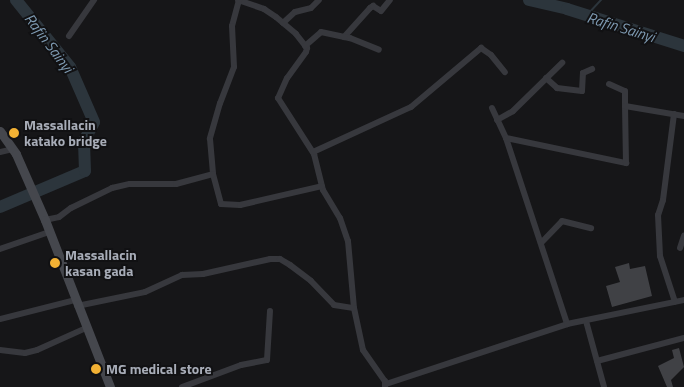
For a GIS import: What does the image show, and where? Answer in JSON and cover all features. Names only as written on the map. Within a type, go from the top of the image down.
[{"type":"street","points":[[70,36],[94,0]]},
{"type":"street","points":[[322,186],[240,205],[221,204],[213,174],[210,139],[220,103],[234,67],[232,26],[239,0],[264,9],[296,34],[305,46],[306,52],[287,78],[278,98],[313,152],[322,186],[340,218],[348,240],[354,308],[363,350],[385,386],[567,324],[684,300]]},
{"type":"street","points":[[283,23],[295,12],[311,8],[319,0]]},
{"type":"street","points":[[344,37],[370,8],[373,6],[381,11],[390,0]]},
{"type":"street","points":[[305,46],[321,32],[344,37],[379,50]]},
{"type":"street","points":[[313,152],[340,141],[368,125],[411,107],[481,48],[491,55],[505,72]]},
{"type":"street","points":[[498,120],[513,110],[562,63]]},
{"type":"street","points":[[546,78],[557,88],[582,91],[583,74],[592,69]]},
{"type":"street","points":[[506,138],[626,163],[625,91],[609,84]]},
{"type":"street","points":[[625,106],[684,116]]},
{"type":"street","points":[[492,108],[506,138],[567,324]]},
{"type":"street","points":[[674,114],[663,200],[658,215],[660,256],[675,302]]},
{"type":"street","points":[[0,131],[14,149],[45,220],[110,387]]},
{"type":"street","points":[[0,152],[14,149]]},
{"type":"street","points":[[45,220],[59,217],[71,208],[112,188],[130,184],[176,184],[213,174]]},
{"type":"street","points":[[541,243],[562,221],[591,228]]},
{"type":"street","points":[[0,249],[49,232]]},
{"type":"street","points":[[680,248],[684,236]]},
{"type":"street","points":[[0,319],[76,303],[145,292],[182,275],[204,274],[270,259],[280,259],[290,265],[311,281],[334,305],[354,308]]},
{"type":"street","points":[[182,387],[241,365],[267,360],[270,311]]},
{"type":"street","points":[[586,321],[604,387]]},
{"type":"street","points":[[0,350],[25,353],[86,328]]},
{"type":"street","points":[[597,361],[684,338]]},
{"type":"building","points":[[629,263],[630,269],[645,266],[652,296],[612,307],[606,286],[620,282],[615,267]]},
{"type":"building","points":[[679,348],[684,367],[671,380],[673,387],[667,387],[658,366],[674,358],[672,350]]},
{"type":"waterway","name":"Rafin Sainyi","points":[[0,207],[85,171],[84,141],[94,122],[70,67],[16,0]]},
{"type":"waterway","name":"Rafin Sainyi","points":[[529,0],[567,9],[684,46]]},
{"type":"waterway","points":[[587,15],[601,0]]},
{"type":"place","name":"Massallacin katako bridge","points":[[14,133]]},
{"type":"place","name":"Massallacin kasan gada","points":[[55,263]]},
{"type":"place","name":"MG medical store","points":[[96,369]]}]
